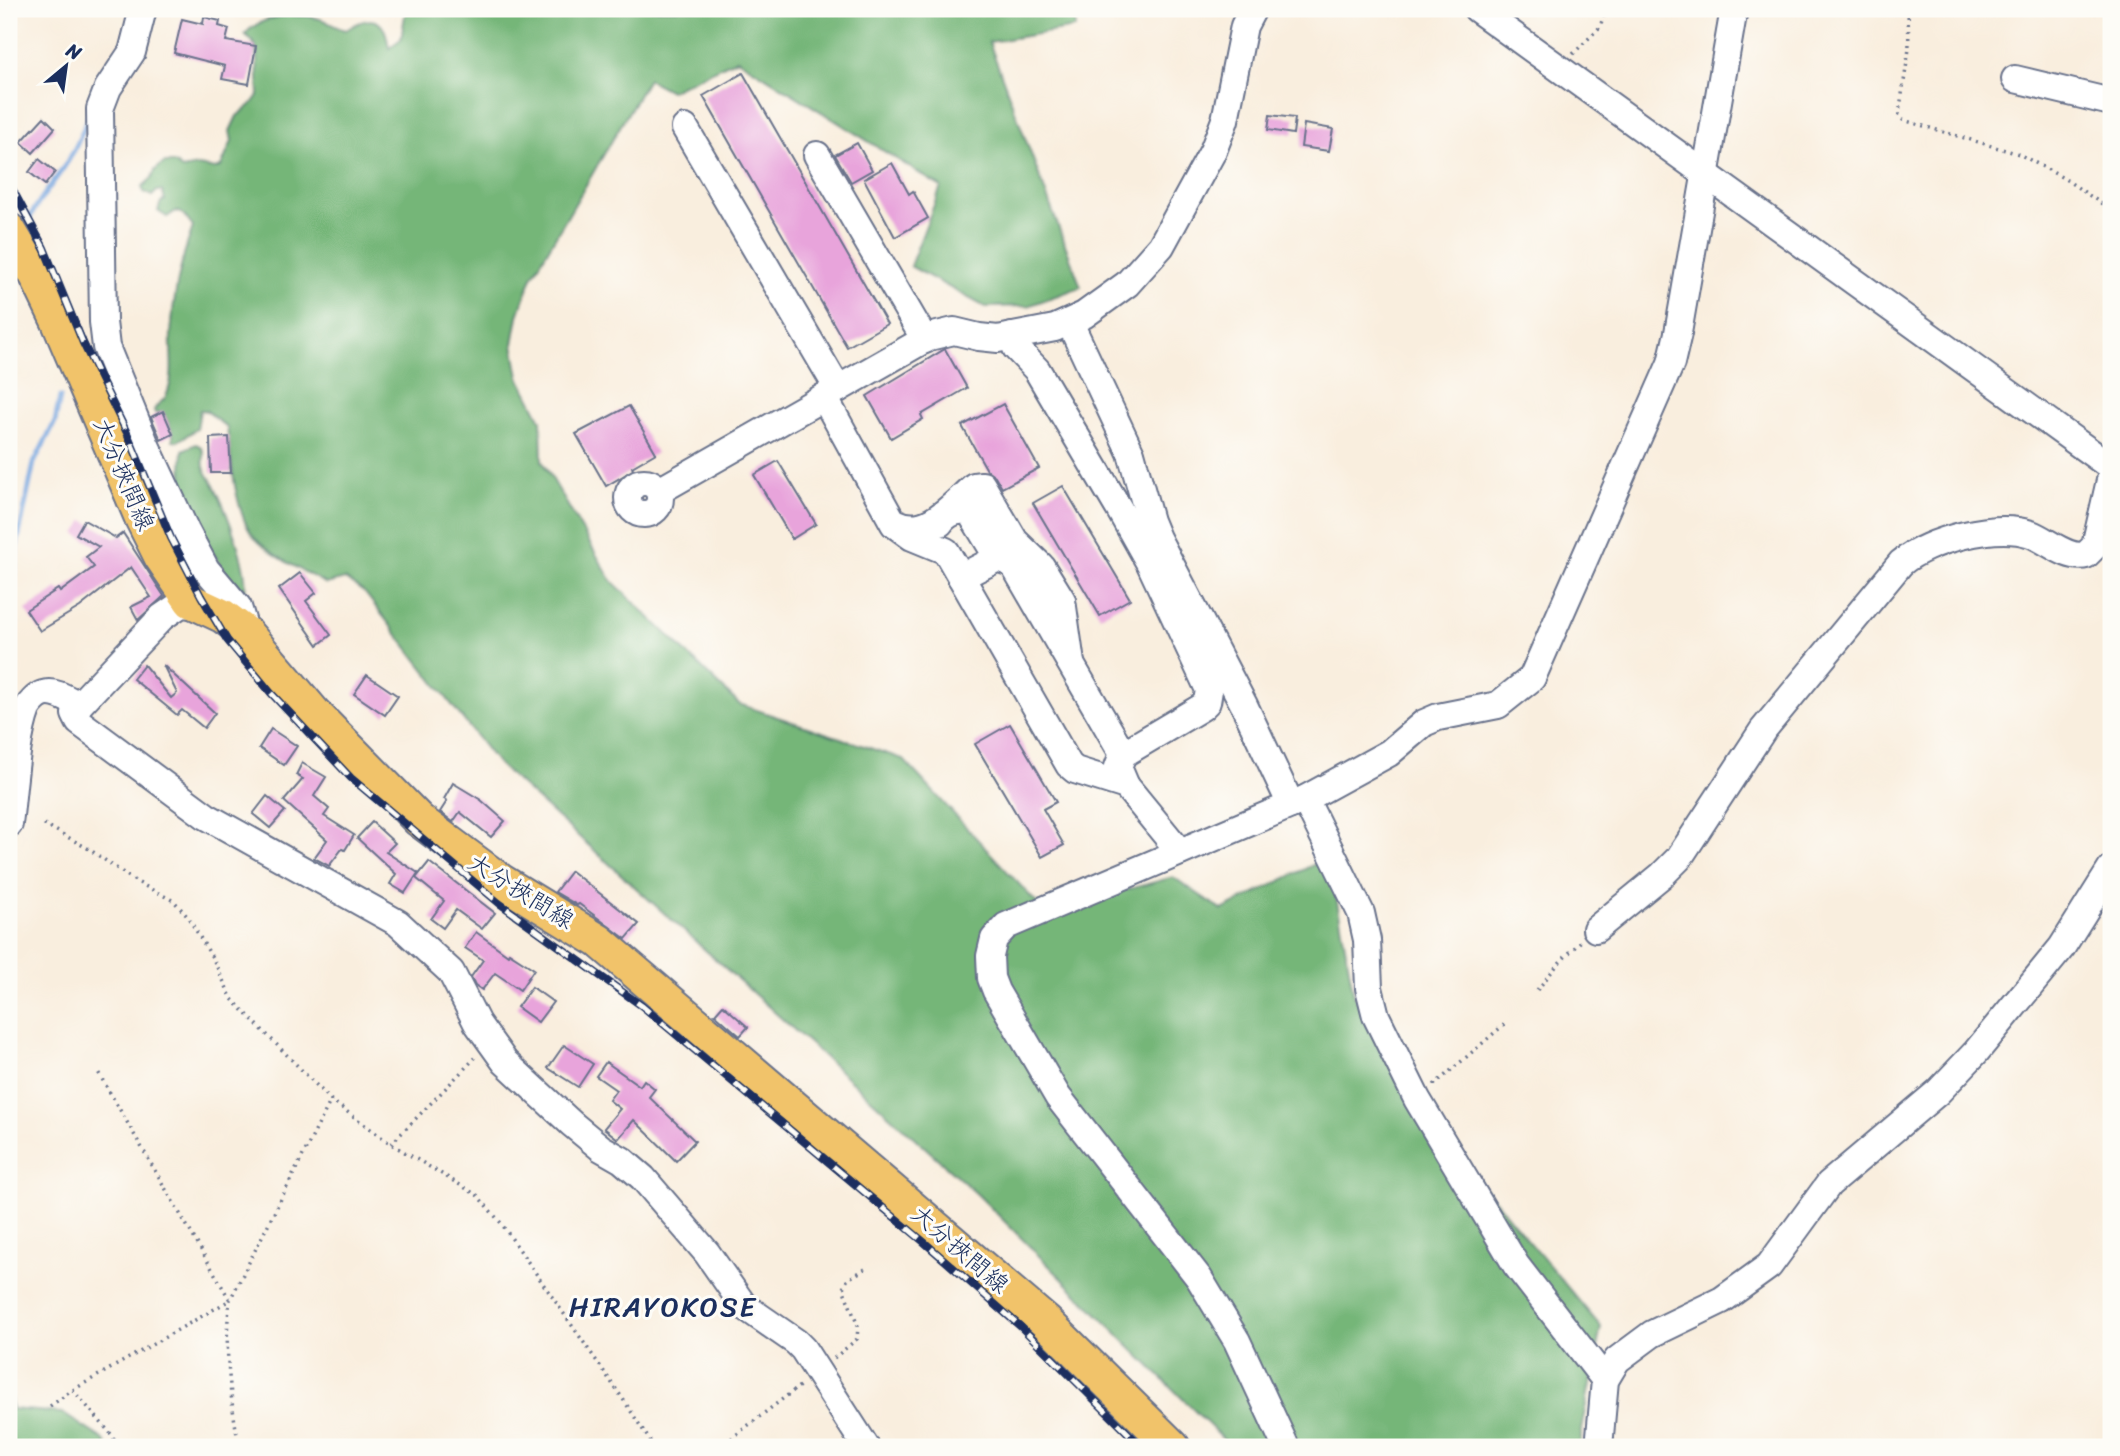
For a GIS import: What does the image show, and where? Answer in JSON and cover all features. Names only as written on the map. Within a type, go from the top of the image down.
[{"type":"main road","name":"大分挾間線","points":[[9,230],[36,275],[58,321],[118,467],[150,536],[182,591],[196,605],[223,616],[246,633],[314,713],[419,820],[501,881],[598,941],[1045,1321],[1173,1447]]},
{"type":"street","points":[[143,9],[132,52],[108,88],[100,110],[104,335],[121,388],[186,531],[206,569],[238,607],[246,633]]},
{"type":"street","points":[[659,491],[925,340],[947,331],[991,339],[1055,328],[1070,323],[1127,284],[1161,246],[1220,134],[1244,26],[1252,9]]},
{"type":"street","points":[[1477,9],[2111,467]]},
{"type":"street","points":[[1286,1447],[1237,1341],[1199,1278],[1179,1248],[1058,1097],[991,978],[989,969],[994,939],[1006,926],[1298,802],[1388,753],[1424,723],[1438,717],[1498,705],[1532,678],[1671,363],[1734,9]]},
{"type":"street","points":[[2015,79],[2111,102]]},
{"type":"street","points":[[685,128],[831,393],[891,519],[900,530],[946,551]]},
{"type":"street","points":[[817,155],[925,340]]},
{"type":"street","points":[[1070,323],[1131,453],[1157,538],[1244,705],[1361,913],[1367,940],[1369,988],[1376,1016],[1417,1099],[1516,1265],[1605,1380]]},
{"type":"street","points":[[1012,336],[1016,348],[1037,370],[1150,564],[1209,690],[1207,702],[1202,707],[1123,754],[1118,767],[1126,786],[1180,852]]},
{"type":"street","points":[[1596,929],[1679,858],[1763,730],[1901,564],[1914,555],[1965,534],[1996,530],[2032,534],[2075,555],[2086,555],[2095,546],[2111,476]]},
{"type":"street","points":[[891,519],[910,528],[923,527],[974,486],[982,485],[1016,541],[1041,566],[1062,600],[1071,663]]},
{"type":"street","points":[[1123,754],[1013,564],[998,558],[974,516],[964,510],[950,513],[940,523],[938,537],[1069,765],[1075,770],[1126,786]]},
{"type":"street","points":[[961,577],[998,558]]},
{"type":"street","points":[[196,605],[181,604],[162,617],[79,705],[75,713],[79,722],[206,816],[398,923],[451,972],[477,1023],[505,1062],[572,1124],[643,1178],[707,1253],[744,1306],[803,1349],[866,1447]]},
{"type":"street","points":[[9,824],[21,740],[30,704],[47,693],[79,705]]},
{"type":"street","points":[[1599,1447],[1605,1380],[1617,1360],[1652,1335],[1722,1300],[1769,1266],[1829,1184],[1938,1091],[1976,1052],[2062,947],[2111,869]]},
{"type":"path","points":[[1558,67],[1590,40],[1599,28],[1607,9]]},
{"type":"path","points":[[1908,9],[1909,50],[1899,114],[1903,120],[2020,153],[2111,210]]},
{"type":"path","points":[[44,824],[89,849],[135,881],[174,901],[182,908],[213,959],[232,999],[331,1100],[391,1143],[477,1195],[491,1210],[624,1399],[654,1447]]},
{"type":"path","points":[[1537,990],[1559,963],[1596,929]]},
{"type":"path","points":[[1417,1099],[1507,1022]]},
{"type":"path","points":[[391,1143],[490,1042]]},
{"type":"path","points":[[98,1072],[230,1300]]},
{"type":"path","points":[[239,1447],[227,1352],[230,1300],[331,1100]]},
{"type":"path","points":[[51,1406],[73,1390],[230,1300]]},
{"type":"path","points":[[73,1390],[111,1434],[118,1447]]},
{"type":"green space","points":[[406,9],[1077,9],[1075,28],[989,42],[1081,287],[1028,306],[985,307],[910,266],[941,187],[737,59],[670,91],[648,79],[532,277],[518,316],[513,344],[519,377],[541,420],[542,461],[611,580],[739,704],[903,759],[1045,912],[1173,877],[1222,910],[1329,857],[1354,996],[1417,1108],[1601,1327],[1581,1430],[1581,1447],[1231,1447],[977,1194],[498,764],[365,593],[345,579],[326,584],[279,557],[254,537],[242,515],[238,500],[227,428],[207,411],[200,410],[197,429],[178,441],[173,440],[163,412],[155,413],[154,410],[166,397],[169,387],[175,293],[193,227],[183,214],[176,211],[167,217],[158,211],[161,202],[165,200],[162,191],[157,191],[152,196],[144,192],[142,187],[164,163],[174,163],[182,169],[198,166],[216,169],[221,167],[232,141],[230,131],[237,116],[251,105],[259,94],[256,46],[245,34],[252,28],[270,19],[290,16],[320,19],[346,30],[372,20],[385,31],[389,48],[401,39]]},
{"type":"green space","points":[[196,444],[203,451],[205,470],[220,497],[236,539],[244,568],[245,591],[238,590],[201,533],[189,509],[183,481],[183,450]]},
{"type":"green space","points":[[9,1390],[12,1409],[62,1413],[104,1440],[107,1447],[9,1447]]},
{"type":"building","points":[[204,17],[220,21],[219,26],[229,29],[226,41],[256,46],[249,84],[222,79],[225,66],[174,53],[182,19],[203,24]]},
{"type":"building","points":[[743,73],[887,324],[847,347],[703,96]]},
{"type":"building","points":[[1270,115],[1295,118],[1293,134],[1268,130]]},
{"type":"building","points":[[44,117],[55,128],[33,153],[21,142]]},
{"type":"building","points":[[1304,124],[1333,129],[1329,151],[1301,147]]},
{"type":"building","points":[[857,143],[872,170],[851,182],[835,155]]},
{"type":"building","points":[[39,159],[55,172],[45,185],[29,172]]},
{"type":"building","points":[[892,163],[909,194],[913,191],[928,218],[895,237],[864,179]]},
{"type":"building","points":[[945,349],[967,388],[921,415],[923,419],[891,438],[867,396]]},
{"type":"building","points":[[1003,404],[1039,468],[1002,488],[995,476],[987,470],[962,426]]},
{"type":"building","points":[[629,406],[656,453],[606,486],[576,434]]},
{"type":"building","points":[[163,411],[173,434],[161,440],[151,417]]},
{"type":"building","points":[[229,437],[231,473],[211,473],[210,438]]},
{"type":"building","points":[[778,461],[816,524],[792,539],[754,475]]},
{"type":"building","points":[[1063,486],[1130,599],[1100,616],[1033,503]]},
{"type":"building","points":[[84,520],[116,538],[123,533],[164,596],[138,620],[131,607],[151,597],[131,567],[80,607],[40,631],[26,610],[58,589],[60,592],[94,567],[86,557],[99,547],[76,534]]},
{"type":"building","points":[[300,573],[316,593],[306,601],[331,635],[318,645],[279,589]]},
{"type":"building","points":[[144,665],[171,698],[177,693],[163,665],[215,713],[204,728],[182,710],[177,715],[133,679]]},
{"type":"building","points":[[367,675],[398,696],[385,715],[354,694]]},
{"type":"building","points":[[1010,724],[1056,802],[1043,809],[1064,845],[1042,857],[975,744]]},
{"type":"building","points":[[271,729],[297,746],[284,765],[259,748]]},
{"type":"building","points":[[302,763],[326,777],[314,796],[329,809],[324,816],[354,835],[345,850],[342,849],[329,866],[314,858],[327,840],[284,801],[303,779],[296,775]]},
{"type":"building","points":[[453,783],[481,800],[505,821],[491,837],[460,812],[453,822],[440,812]]},
{"type":"building","points":[[267,796],[285,811],[270,828],[253,814]]},
{"type":"building","points":[[372,822],[395,843],[386,852],[418,873],[405,893],[390,884],[396,874],[357,838]]},
{"type":"building","points":[[429,862],[495,913],[482,929],[456,910],[443,928],[431,919],[444,901],[416,878]]},
{"type":"building","points":[[571,871],[639,924],[626,939],[579,904],[555,892]]},
{"type":"building","points":[[476,932],[508,955],[509,953],[534,969],[520,990],[495,973],[482,990],[475,985],[471,977],[483,960],[465,948]]},
{"type":"building","points":[[532,987],[553,1002],[538,1022],[517,1007]]},
{"type":"building","points":[[723,1005],[748,1027],[740,1036],[715,1014]]},
{"type":"building","points":[[564,1045],[593,1064],[578,1087],[548,1068]]},
{"type":"building","points":[[606,1062],[640,1086],[644,1080],[655,1089],[649,1097],[695,1141],[676,1161],[634,1120],[618,1139],[604,1128],[620,1109],[609,1100],[616,1090],[596,1076]]},
{"type":"waterway","points":[[23,232],[36,206],[72,155],[88,117]]},
{"type":"waterway","points":[[9,592],[34,463],[55,422],[60,397]]},
{"type":"railway","points":[[9,183],[44,248],[83,343],[128,435],[171,538],[227,640],[271,693],[351,778],[499,903],[642,1006],[924,1242],[1021,1327],[1142,1447]]},
{"type":"district","name":"HIRAYOKOSE","points":[[663,1306]]}]
